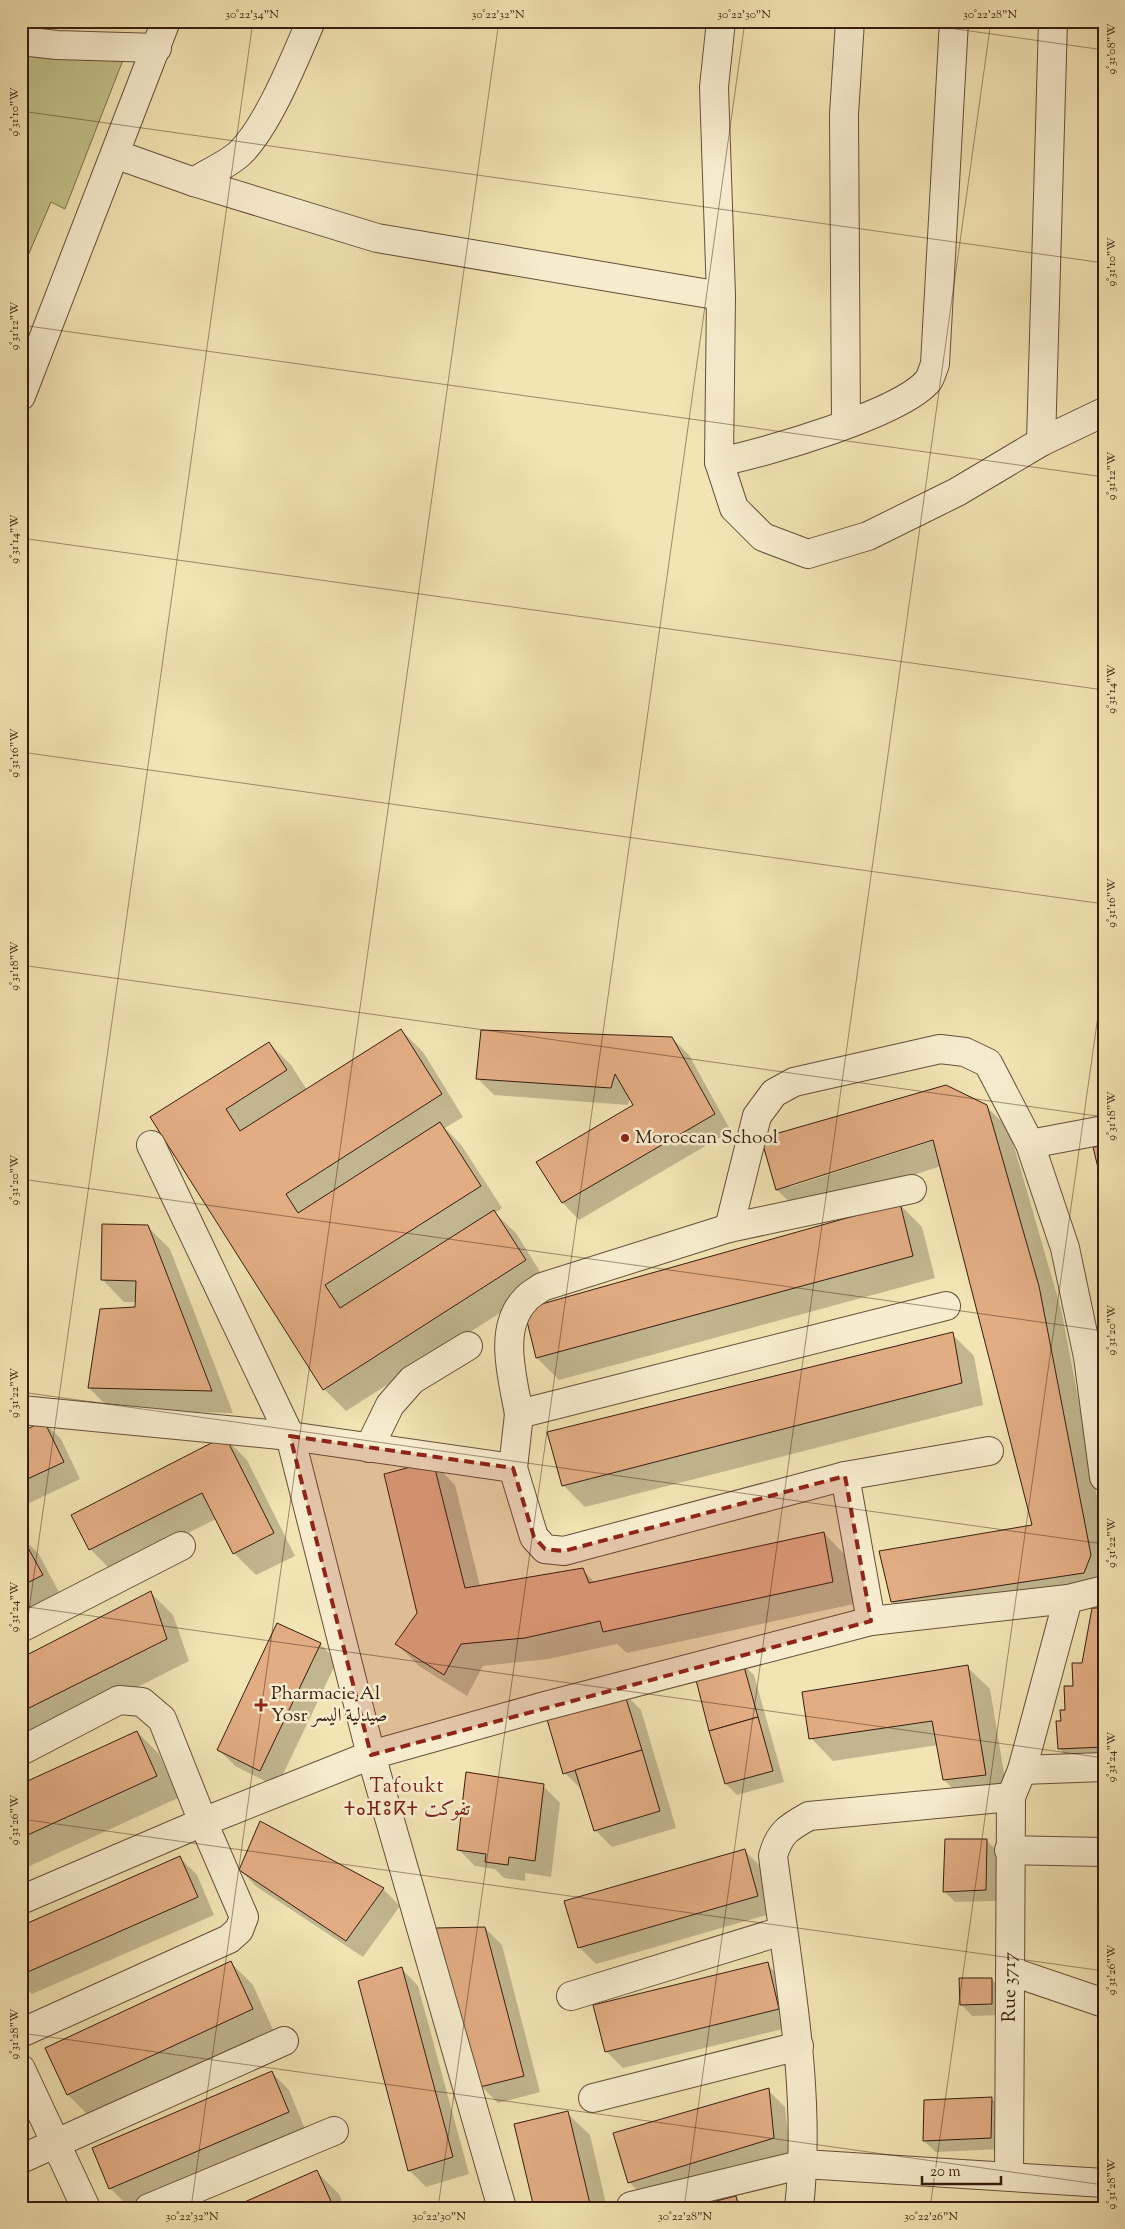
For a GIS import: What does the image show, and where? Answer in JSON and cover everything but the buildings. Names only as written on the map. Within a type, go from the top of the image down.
[{"type":"street","points":[[21,396],[166,21]]},
{"type":"street","points":[[194,182],[239,155],[250,141],[277,96],[311,21]]},
{"type":"street","points":[[721,21],[714,87],[721,296],[719,462],[734,508],[763,537],[808,554],[868,536],[957,492],[1041,442],[1104,412]]},
{"type":"street","points":[[846,423],[844,114],[850,21]]},
{"type":"street","points":[[719,462],[761,453],[846,423],[906,399],[928,380],[935,364],[954,21]]},
{"type":"street","points":[[1041,442],[1053,21]]},
{"type":"street","points":[[21,41],[58,33],[157,48]]},
{"type":"street","points":[[115,154],[194,182],[377,238],[721,296]]},
{"type":"street","points":[[729,1228],[757,1116],[774,1094],[794,1082],[940,1049],[965,1052],[988,1063],[1030,1144],[1067,1257],[1088,1357],[1104,1477]]},
{"type":"street","points":[[1030,1144],[1104,1130]]},
{"type":"street","points":[[151,1145],[290,1436],[370,1755],[502,2208]]},
{"type":"street","points":[[912,1189],[729,1228],[542,1287],[526,1299],[511,1325],[510,1357],[519,1414],[513,1468],[534,1537],[545,1549],[564,1551],[846,1476],[989,1451]]},
{"type":"street","points":[[519,1414],[946,1306]]},
{"type":"street","points":[[368,1448],[390,1405],[412,1380],[468,1346]]},
{"type":"street","points":[[21,1410],[290,1436],[513,1468]]},
{"type":"street","points":[[846,1476],[871,1621]]},
{"type":"street","points":[[21,1628],[181,1546]]},
{"type":"street","points":[[21,1900],[202,1822],[370,1755],[545,1706],[871,1621],[1068,1599],[1104,1590]]},
{"type":"street","points":[[799,2208],[804,2164],[800,2046],[782,1931],[773,1856],[777,1841],[791,1826],[809,1816],[1011,1797],[1022,1770],[1068,1599]]},
{"type":"street","points":[[21,1751],[119,1700],[142,1702],[162,1719],[202,1822],[244,1917],[239,1930],[230,1939],[21,2033]]},
{"type":"street","points":[[1022,1770],[1104,1768]]},
{"type":"street","name":"Rue 3717","points":[[1009,2176],[1009,1850],[1011,1797]]},
{"type":"street","points":[[1009,1850],[1104,1852]]},
{"type":"street","points":[[571,1996],[782,1931]]},
{"type":"street","points":[[1010,1971],[1103,1995]]},
{"type":"street","points":[[21,2159],[284,2041]]},
{"type":"street","points":[[593,2098],[800,2046]]},
{"type":"street","points":[[21,2069],[86,2208]]},
{"type":"street","points":[[149,2208],[334,2131]]},
{"type":"street","points":[[631,2206],[804,2164],[1104,2183]]},
{"type":"highlighted area","points":[[290,1436],[513,1468],[534,1537],[545,1549],[564,1551],[845,1476],[871,1621],[371,1755]]},
{"type":"green space","points":[[21,52],[123,60],[65,209],[51,202],[21,272]]},
{"type":"place","name":"Moroccan School","points":[[625,1138]]},
{"type":"place","name":"Pharmacie Al Yosr صيدلية اليسر","points":[[261,1705]]},
{"type":"district","name":"Tafoukt ⵜⴰⴼⵓⴽⵜ تفوكت","points":[[407,1798]]}]
